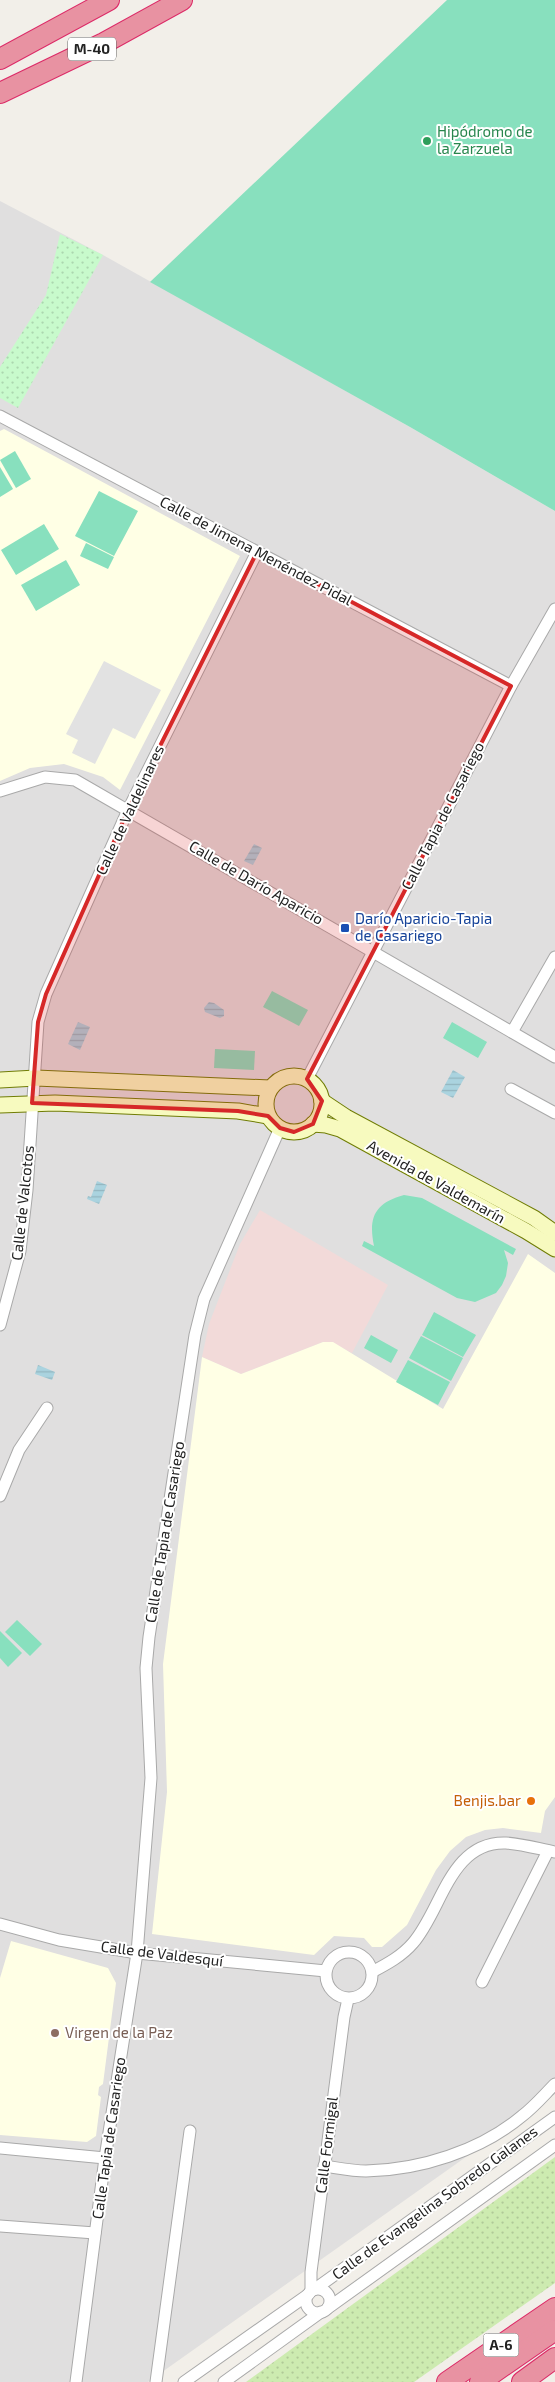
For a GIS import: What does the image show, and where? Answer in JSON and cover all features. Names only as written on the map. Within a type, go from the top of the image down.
[{"type":"highway","name":"M-40","points":[[0,59],[109,0]]},
{"type":"highway","name":"M-40","points":[[0,93],[104,43],[182,0]]},
{"type":"highway","name":"A-6","points":[[447,2382],[555,2308]]},
{"type":"highway","points":[[480,2382],[555,2330]]},
{"type":"highway","points":[[497,2382],[555,2340]]},
{"type":"highway","points":[[522,2382],[555,2358]]},
{"type":"highway","points":[[540,2382],[555,2372]]},
{"type":"street","name":"Calle de Jimena Menéndez Pidal","points":[[0,416],[511,686]]},
{"type":"street","name":"Calle de Valdelinares","points":[[36,1078],[38,1022],[46,994],[128,810],[257,552]]},
{"type":"street","name":"Calle Tapia de Casariego","points":[[307,1079],[511,686],[555,609]]},
{"type":"street","name":"Calle de Darío Aparicio","points":[[0,791],[45,777],[61,777],[75,780],[555,1057]]},
{"type":"street","points":[[512,1032],[555,957]]},
{"type":"street","points":[[291,1075],[307,1079],[315,1085],[322,1101],[320,1113],[313,1124],[302,1130],[294,1132],[280,1128],[268,1116],[265,1104],[270,1088],[278,1080],[291,1075]]},
{"type":"street","points":[[0,1080],[36,1078],[270,1088]]},
{"type":"street","name":"Calle de Valcotos","points":[[0,1325],[20,1251],[28,1190],[32,1103],[36,1078]]},
{"type":"street","points":[[511,1089],[555,1113]]},
{"type":"street","name":"Avenida de Valdemarín","points":[[322,1101],[346,1116],[534,1218],[555,1233]]},
{"type":"street","points":[[0,1105],[32,1103],[238,1111],[268,1116]]},
{"type":"street","name":"Avenida de Valdemarín","points":[[313,1124],[340,1129],[526,1231],[555,1249]]},
{"type":"street","name":"Calle de Tapia de Casariego","points":[[137,1953],[151,1778],[146,1668],[149,1637],[195,1335],[204,1299],[280,1128]]},
{"type":"street","points":[[0,1496],[19,1450],[47,1408]]},
{"type":"street","points":[[372,1972],[398,1957],[412,1944],[424,1928],[454,1872],[466,1856],[486,1846],[505,1843],[551,1852],[482,1982]]},
{"type":"street","name":"Calle de Valdesquí","points":[[0,1924],[59,1940],[137,1953],[326,1971]]},
{"type":"street","points":[[349,1951],[367,1960],[372,1972],[372,1979],[362,1995],[348,1999],[334,1994],[327,1983],[326,1971],[332,1959],[349,1951]]},
{"type":"street","name":"Calle Tapia de Casariego","points":[[76,2382],[105,2158],[137,1953]]},
{"type":"street","name":"Calle Formigal","points":[[312,2292],[311,2272],[324,2166],[348,1999]]},
{"type":"street","points":[[324,2166],[365,2171],[407,2167],[446,2158],[486,2140],[522,2117],[555,2084]]},
{"type":"street","name":"Calle de Evangelina Sobredo Galanes","points":[[184,2382],[555,2117]]},
{"type":"street","points":[[156,2382],[190,2131]]},
{"type":"street","name":"Calle de Evangelina Sobredo Galanes","points":[[224,2382],[555,2145]]},
{"type":"street","points":[[0,2148],[105,2158]]},
{"type":"street","name":"Calle Tapia de Casariego","points":[[0,2226],[95,2233]]},
{"type":"street","points":[[322,2290],[328,2294],[330,2301],[324,2310],[314,2312],[308,2307],[306,2300],[312,2292],[322,2290]]},
{"type":"highlighted area","points":[[257,552],[511,686],[307,1079],[322,1101],[313,1124],[294,1132],[280,1128],[268,1116],[238,1111],[32,1103],[38,1022],[46,994],[128,810]]},
{"type":"shaded area","points":[[0,201],[103,255],[410,427],[555,511],[555,2094],[148,2382],[0,2382]]},
{"type":"shaded area","points":[[4,429],[240,556],[120,790],[103,777],[64,764],[30,768],[0,781],[0,431]]},
{"type":"shaded area","points":[[104,661],[161,690],[135,739],[113,728],[95,764],[72,753],[78,740],[66,734]]},
{"type":"shaded area","points":[[260,1210],[388,1285],[352,1353],[333,1343],[323,1342],[241,1374],[202,1357],[209,1324],[240,1244]]},
{"type":"shaded area","points":[[528,1254],[555,1273],[555,1797],[545,1811],[541,1833],[503,1828],[485,1830],[466,1837],[450,1851],[436,1870],[407,1925],[382,1947],[372,1947],[364,1938],[334,1936],[314,1955],[152,1934],[167,1792],[163,1664],[202,1357],[241,1374],[323,1342],[333,1342],[443,1409]]},
{"type":"shaded area","name":"Virgen de la Paz","points":[[11,1941],[108,1968],[116,1983],[103,2084],[99,2087],[98,2095],[101,2097],[96,2136],[87,2142],[0,2135],[0,1978]]},
{"type":"green space","name":"Hipódromo de la Zarzuela","points":[[447,0],[555,0],[555,511],[410,427],[150,282]]},
{"type":"green space","points":[[60,234],[103,255],[18,408],[0,398],[0,367],[46,295]]},
{"type":"green space","points":[[15,451],[31,479],[16,488],[0,460]]},
{"type":"green space","points":[[0,467],[13,489],[0,497]]},
{"type":"green space","points":[[99,491],[138,511],[114,556],[75,536]]},
{"type":"green space","points":[[44,524],[59,549],[16,575],[1,550]]},
{"type":"green space","points":[[86,543],[114,557],[108,569],[80,556]]},
{"type":"green space","points":[[66,560],[80,585],[36,611],[21,585]]},
{"type":"green space","points":[[272,991],[308,1010],[299,1026],[263,1007]]},
{"type":"green space","points":[[452,1022],[487,1042],[478,1058],[443,1038]]},
{"type":"green space","points":[[215,1049],[255,1051],[254,1070],[214,1068]]},
{"type":"green space","points":[[404,1195],[422,1198],[516,1249],[513,1255],[504,1250],[508,1263],[506,1276],[496,1293],[475,1302],[457,1298],[362,1246],[364,1241],[374,1246],[372,1236],[373,1219],[380,1207],[394,1198]]},
{"type":"green space","points":[[434,1312],[476,1335],[463,1357],[422,1335]]},
{"type":"green space","points":[[371,1335],[398,1350],[391,1363],[364,1348]]},
{"type":"green space","points":[[421,1336],[463,1358],[451,1381],[409,1358]]},
{"type":"green space","points":[[408,1360],[450,1382],[438,1405],[396,1382]]},
{"type":"green space","points":[[17,1620],[42,1644],[30,1656],[5,1632]]},
{"type":"green space","points":[[0,1631],[22,1653],[8,1667],[0,1658]]},
{"type":"green space","points":[[555,2157],[555,2283],[414,2382],[246,2382]]},
{"type":"water","points":[[254,844],[262,848],[253,865],[244,861]]},
{"type":"water","points":[[209,1002],[224,1010],[224,1016],[220,1018],[205,1012],[204,1008]]},
{"type":"water","points":[[78,1022],[90,1027],[80,1050],[68,1044]]},
{"type":"water","points":[[453,1070],[465,1077],[453,1098],[441,1092]]},
{"type":"water","points":[[97,1181],[107,1185],[99,1204],[87,1199],[88,1196],[91,1197]]},
{"type":"water","points":[[38,1365],[55,1372],[52,1380],[35,1374]]},
{"type":"place","name":"Hipódromo de la Zarzuela","points":[[427,141]]},
{"type":"place","name":"Darío Aparicio-Tapia de Casariego","points":[[345,928]]},
{"type":"place","name":"Benjis.bar","points":[[531,1801]]},
{"type":"place","name":"Virgen de la Paz","points":[[55,2033]]}]
